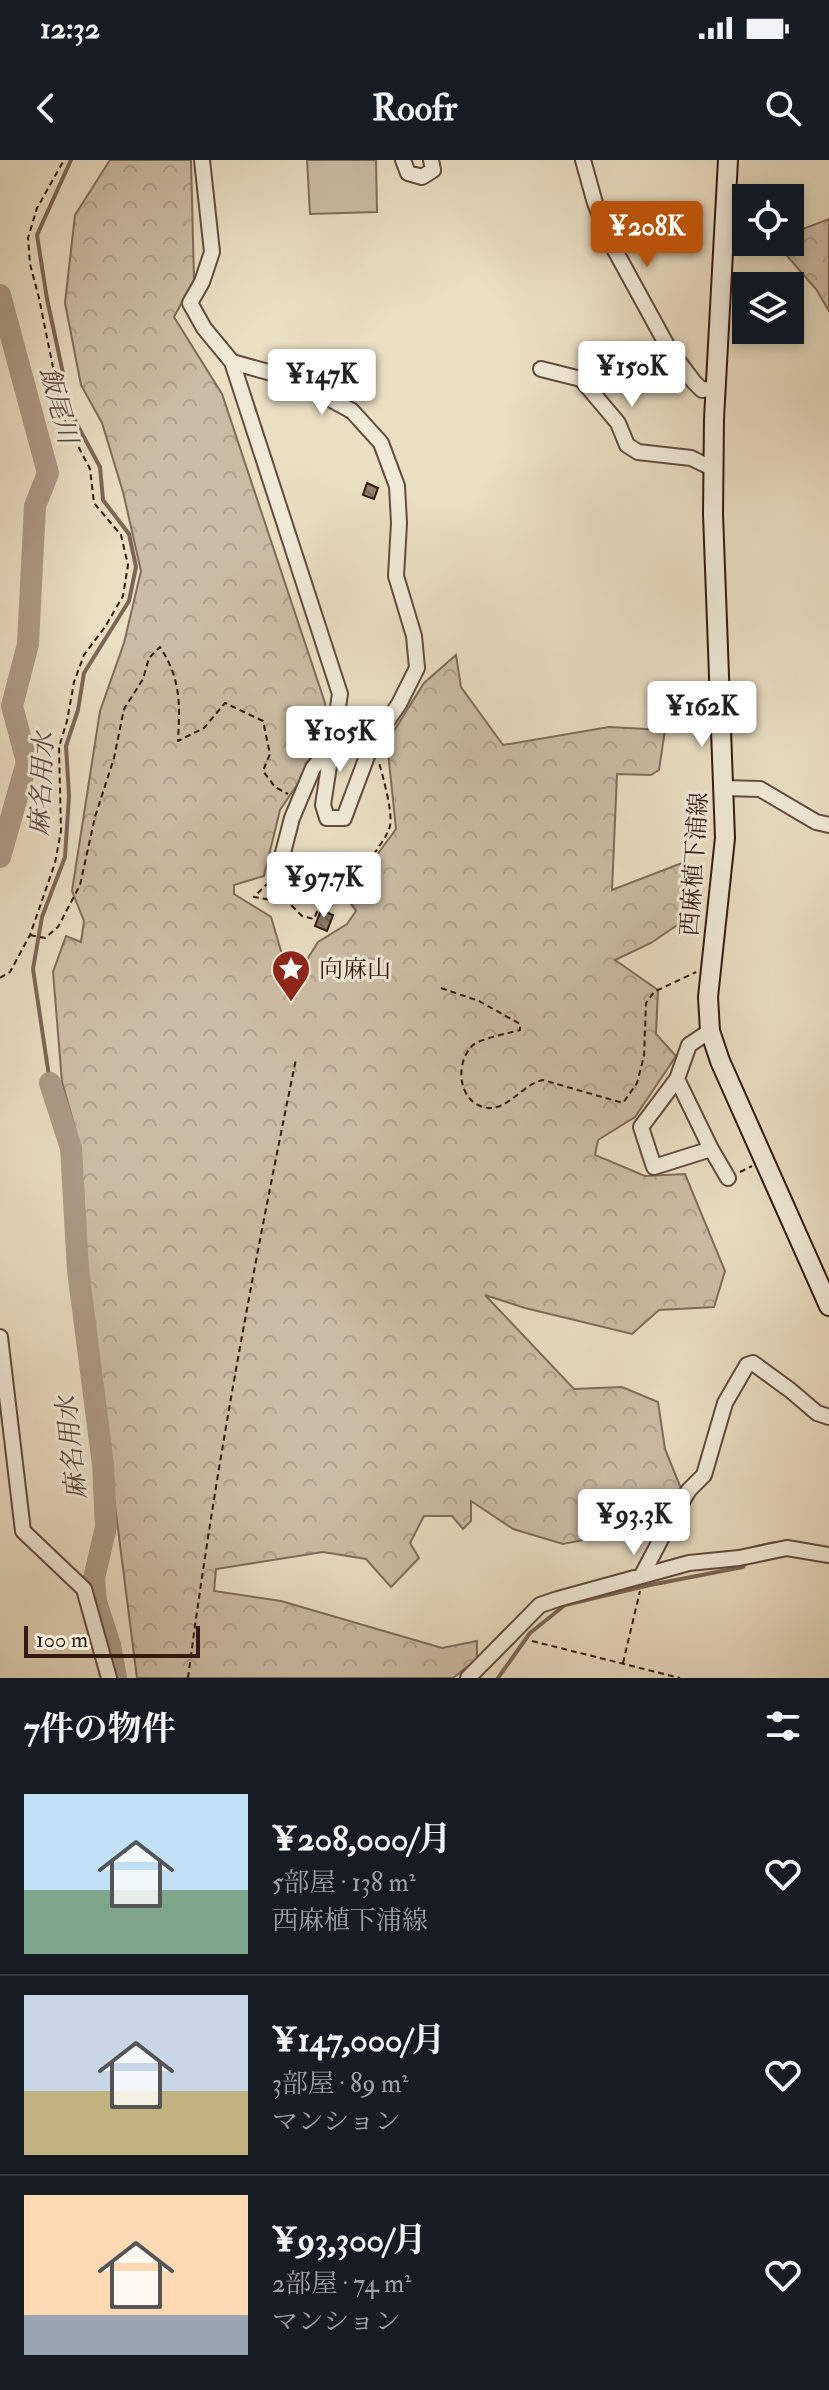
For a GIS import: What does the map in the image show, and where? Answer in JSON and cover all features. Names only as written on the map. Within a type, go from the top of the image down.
[{"type":"main road","name":"西麻植下浦線","points":[[728,160],[713,514],[724,853],[710,965],[710,1031],[720,1061],[829,1306]]},
{"type":"street","points":[[202,160],[212,252],[202,282],[190,303],[204,328],[232,362],[340,694],[323,805],[327,818],[344,818],[372,743],[399,704],[417,668],[414,636],[396,576],[399,523],[397,486],[381,443],[352,411],[293,379],[232,362]]},
{"type":"street","points":[[403,160],[408,173],[422,177],[433,170],[431,160]]},
{"type":"street","points":[[583,160],[611,243],[669,349],[702,390],[716,388]]},
{"type":"street","points":[[541,369],[581,379],[618,423],[627,445],[638,452],[691,458],[714,469]]},
{"type":"street","points":[[278,872],[292,818],[313,768],[333,744]]},
{"type":"street","points":[[724,788],[760,789],[816,822],[829,825]]},
{"type":"street","points":[[710,1031],[689,1045],[677,1079],[641,1127],[654,1167],[711,1149]]},
{"type":"street","points":[[677,1079],[728,1178]]},
{"type":"street","points":[[0,1337],[23,1531],[84,1589],[109,1678]]},
{"type":"street","points":[[642,1575],[689,1490],[704,1475],[725,1403],[747,1365],[753,1363],[817,1413],[829,1417]]},
{"type":"street","points":[[468,1678],[540,1605],[689,1563],[739,1558],[787,1548],[829,1555]]},
{"type":"path","points":[[0,978],[10,972],[30,935],[55,863],[61,831],[59,747],[74,682],[84,655],[123,596],[128,565],[121,535],[94,503],[90,469],[63,417],[30,264],[28,238],[37,208],[64,160]]},
{"type":"path","points":[[30,935],[45,938],[58,927],[80,885],[124,709],[143,679],[149,658],[160,647],[172,664],[181,699],[178,741],[204,728],[225,703],[241,709],[263,721],[270,754],[263,771],[275,787],[299,801]]},
{"type":"path","points":[[278,872],[254,897],[289,903],[302,916],[314,919],[319,907],[329,908],[347,889],[380,845],[390,826],[385,782],[372,743]]},
{"type":"path","points":[[441,988],[479,1001],[520,1024],[520,1030],[474,1044],[463,1059],[460,1080],[468,1098],[485,1108],[498,1107],[532,1083],[543,1080],[623,1103],[637,1083],[644,1056],[646,1003],[654,992],[710,965]]},
{"type":"path","points":[[188,1678],[203,1564],[236,1368],[296,1059]]},
{"type":"path","points":[[728,1178],[750,1167],[761,1153]]},
{"type":"path","points":[[623,1664],[640,1592]]},
{"type":"path","points":[[532,1641],[680,1678]]},
{"type":"green space","points":[[110,160],[191,160],[194,280],[174,317],[222,394],[325,703],[327,724],[301,779],[280,810],[264,876],[234,885],[234,894],[271,917],[291,985],[318,942],[347,924],[356,911],[346,897],[396,829],[387,742],[424,683],[456,655],[461,687],[503,745],[609,727],[665,730],[659,770],[651,775],[617,774],[612,890],[682,863],[699,887],[686,919],[651,943],[615,960],[658,990],[656,1034],[676,1056],[635,1117],[598,1140],[595,1155],[645,1176],[685,1174],[725,1271],[714,1307],[659,1310],[632,1334],[485,1295],[574,1389],[622,1387],[658,1402],[665,1449],[682,1491],[654,1511],[600,1519],[594,1538],[563,1544],[513,1529],[471,1501],[471,1521],[463,1529],[452,1516],[424,1516],[410,1543],[419,1558],[391,1587],[366,1559],[323,1552],[216,1569],[214,1591],[281,1601],[442,1648],[477,1641],[477,1659],[453,1678],[137,1678],[87,1286],[78,1139],[62,1082],[53,972],[66,936],[81,942],[84,921],[72,891],[100,711],[124,643],[141,571],[123,492],[102,423],[81,385],[65,303],[75,215]]},
{"type":"green space","points":[[307,160],[376,160],[377,212],[310,214]]},
{"type":"green space","points":[[829,219],[829,311],[804,272],[787,256],[804,256],[804,229]]},
{"type":"building","points":[[367,483],[378,488],[374,499],[363,495]]},
{"type":"building","points":[[321,910],[333,915],[327,931],[315,926]]},
{"type":"waterway","name":"麻名用水","points":[[50,1083],[33,969],[42,917],[65,857],[69,796],[66,746],[78,710],[84,673],[129,601],[136,567],[129,534],[103,500],[100,467],[72,415],[47,299],[37,235],[71,160]]},
{"type":"waterway","name":"飯尾川","points":[[0,295],[48,473],[35,506],[28,644],[12,706],[27,762],[0,857]]},
{"type":"waterway","name":"麻名用水","points":[[50,1083],[71,1148],[78,1270],[103,1465],[106,1527],[94,1578],[96,1602],[110,1645],[116,1678]]},
{"type":"waterway","points":[[754,1551],[757,1547],[775,1543]]},
{"type":"waterway","points":[[498,1678],[530,1633],[565,1605],[743,1567],[747,1561]]},
{"type":"place","name":"向麻山","points":[[291,1003]]}]
